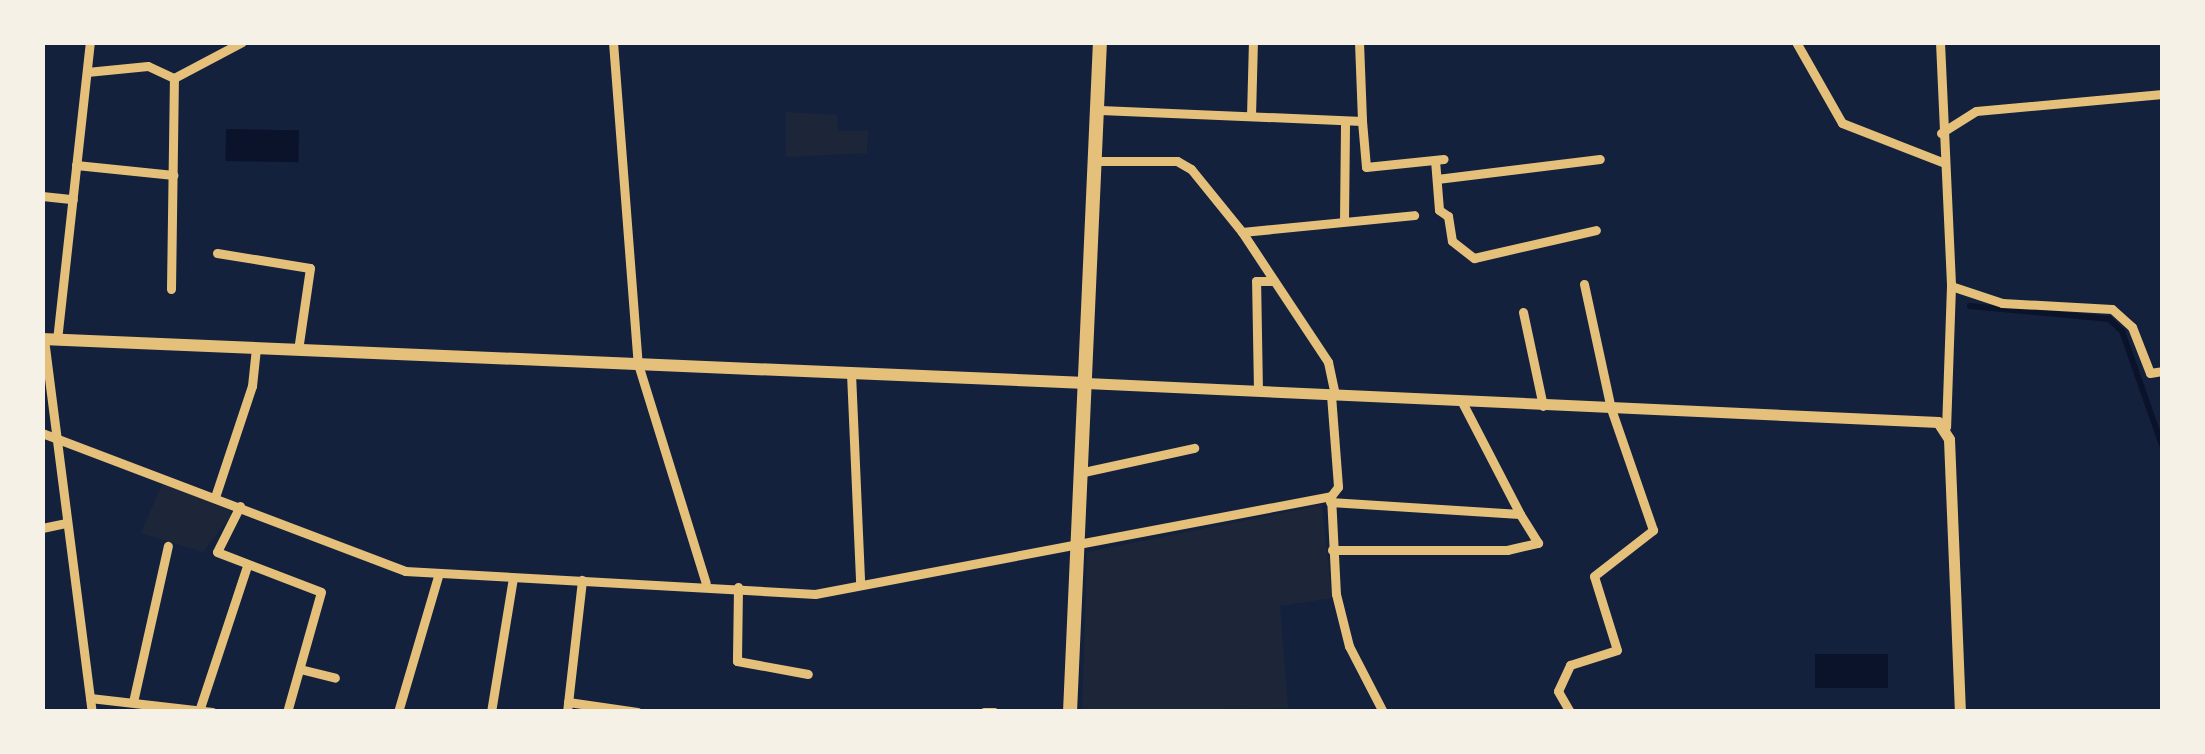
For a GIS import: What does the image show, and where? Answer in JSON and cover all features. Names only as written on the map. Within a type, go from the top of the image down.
[{"type":"main road","points":[[1070,712],[1100,110],[1100,42]]},
{"type":"main road","points":[[48,339],[1086,383]]},
{"type":"street","points":[[90,42],[73,199],[48,339],[48,434],[66,523],[92,712]]},
{"type":"street","points":[[174,78],[242,42]]},
{"type":"street","points":[[613,42],[638,364],[706,583]]},
{"type":"street","points":[[1251,116],[1253,42]]},
{"type":"street","points":[[1359,42],[1366,167],[1439,160],[1439,210],[1448,216],[1452,241],[1474,258],[1596,230]]},
{"type":"street","points":[[1796,42],[1842,124],[1942,162]]},
{"type":"street","points":[[1940,42],[1942,162],[1951,286],[1946,426],[1960,712]]},
{"type":"street","points":[[87,72],[148,66],[174,78]]},
{"type":"street","points":[[171,289],[174,78]]},
{"type":"street","points":[[1941,132],[1976,112],[2162,94]]},
{"type":"street","points":[[1100,110],[1362,121]]},
{"type":"street","points":[[1344,222],[1345,120]]},
{"type":"street","points":[[1436,178],[1600,160]]},
{"type":"street","points":[[1096,161],[1177,162],[1242,232],[1328,362],[1338,487],[1331,499],[1332,550],[1350,646],[1384,712]]},
{"type":"street","points":[[76,165],[172,175]]},
{"type":"street","points":[[42,196],[73,199]]},
{"type":"street","points":[[1242,232],[1414,215]]},
{"type":"street","points":[[217,253],[310,268],[298,350]]},
{"type":"street","points":[[1258,391],[1256,281],[1274,281]]},
{"type":"street","points":[[1570,712],[1558,691],[1570,665],[1618,650],[1594,576],[1653,530],[1612,410],[1584,284]]},
{"type":"street","points":[[1951,286],[2002,302],[2112,309],[2132,327],[2150,373],[2162,371]]},
{"type":"street","points":[[1523,312],[1543,406]]},
{"type":"street","points":[[215,497],[252,386],[256,348]]},
{"type":"street","points":[[851,373],[860,582]]},
{"type":"street","points":[[1086,383],[1612,410],[1927,420],[1946,426]]},
{"type":"street","points":[[1332,550],[1507,550],[1538,543],[1462,402]]},
{"type":"street","points":[[48,434],[406,571],[513,578],[706,583],[815,594],[860,582],[1331,499],[1520,514]]},
{"type":"street","points":[[1080,473],[1194,448]]},
{"type":"street","points":[[240,506],[217,552],[321,592],[287,712]]},
{"type":"street","points":[[42,528],[66,523]]},
{"type":"street","points":[[134,702],[168,546]]},
{"type":"street","points":[[200,708],[246,566]]},
{"type":"street","points":[[398,712],[439,573]]},
{"type":"street","points":[[491,712],[513,578]]},
{"type":"street","points":[[582,580],[568,707],[637,712]]},
{"type":"street","points":[[738,586],[737,661],[808,674]]},
{"type":"street","points":[[300,669],[335,678]]},
{"type":"street","points":[[90,698],[212,712]]},
{"type":"street","points":[[984,712],[994,712]]},
{"type":"shaded area","points":[[786,112],[837,115],[838,131],[868,131],[867,153],[786,157]]},
{"type":"shaded area","points":[[226,129],[299,130],[298,162],[225,161]]},
{"type":"shaded area","points":[[163,482],[229,508],[232,515],[203,552],[141,533]]},
{"type":"shaded area","points":[[1322,505],[1332,598],[1280,606],[1288,708],[1082,711],[1087,552]]},
{"type":"shaded area","points":[[1815,654],[1888,654],[1888,688],[1815,688]]},
{"type":"waterway","points":[[1970,306],[2109,319],[2122,331],[2162,445]]}]
